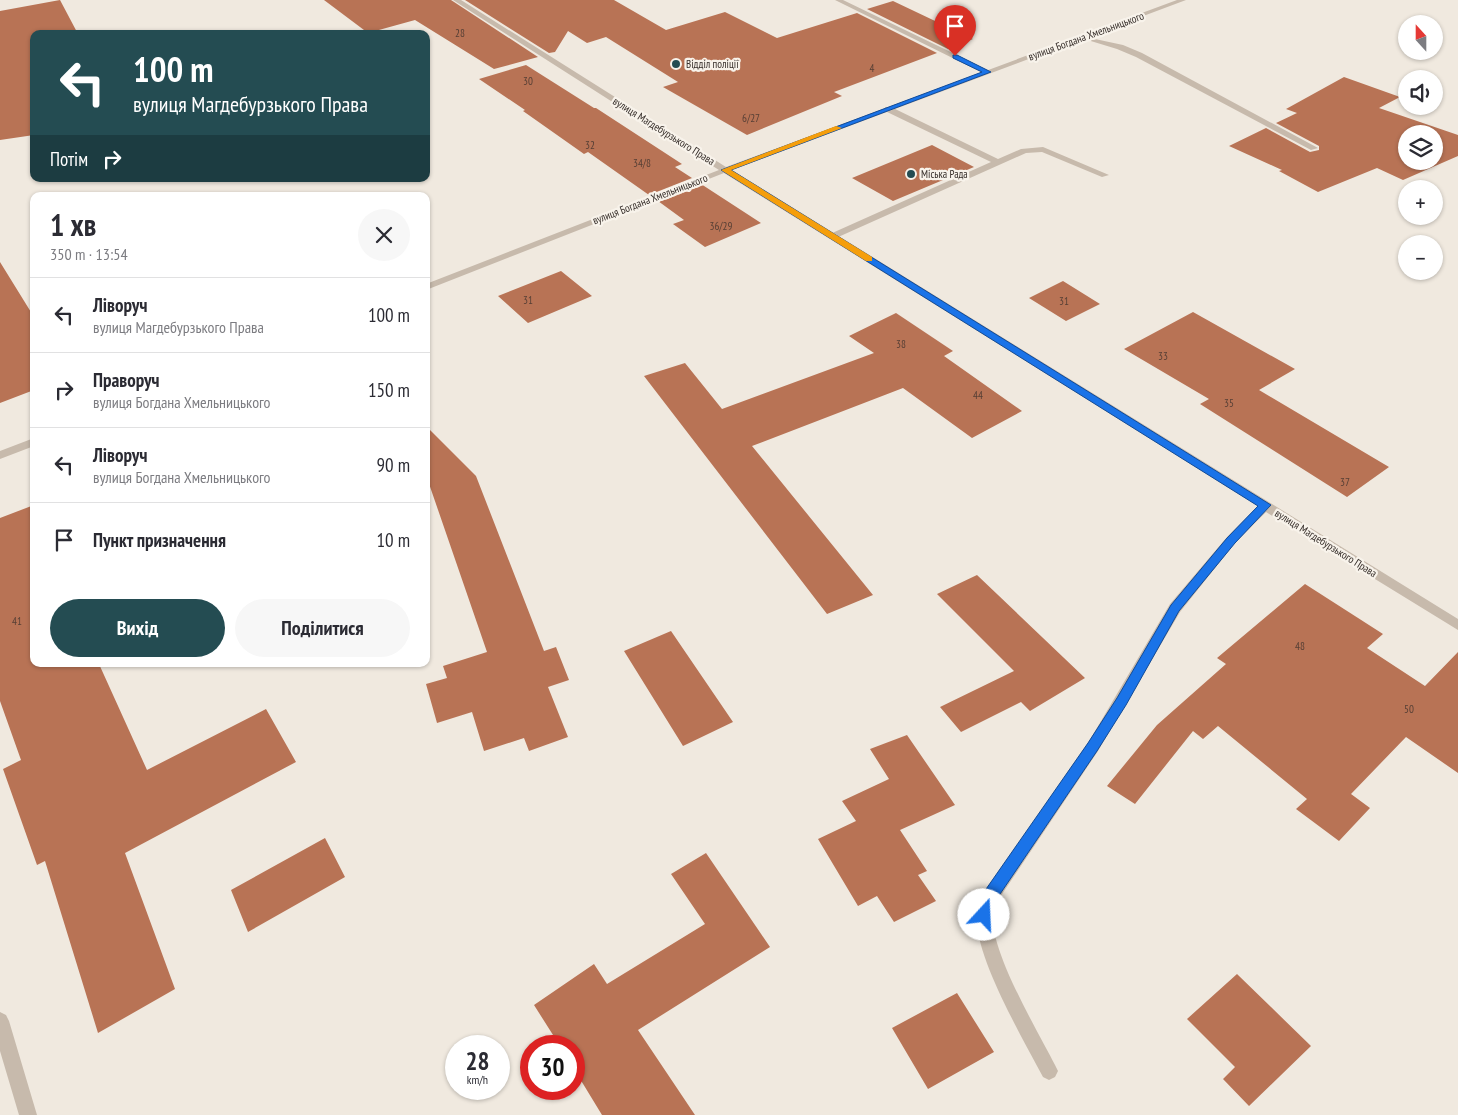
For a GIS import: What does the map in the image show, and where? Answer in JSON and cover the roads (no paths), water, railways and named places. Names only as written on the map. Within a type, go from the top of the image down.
[{"type":"street","name":"вулиця Магдебурзького Права","points":[[456,0],[725,170],[1458,625]]},
{"type":"street","points":[[838,0],[988,72]]},
{"type":"street","name":"вулиця Богдана Хмельницького","points":[[430,285],[725,170],[1184,0]]},
{"type":"street","points":[[1083,37],[1120,47],[1139,55],[1314,148]]},
{"type":"street","points":[[888,109],[998,162]]},
{"type":"street","points":[[832,236],[1024,151],[1043,149],[1104,175]]},
{"type":"street","points":[[0,455],[30,444]]},
{"type":"street","points":[[1049,1071],[993,953],[987,936],[984,915],[989,897],[1122,702],[1175,608],[1231,540],[1266,505]]},
{"type":"street","points":[[0,1021],[28,1115]]},
{"type":"place","name":"Відділ поліції","points":[[676,64]]},
{"type":"place","name":"Міська Рада","points":[[911,174]]}]
